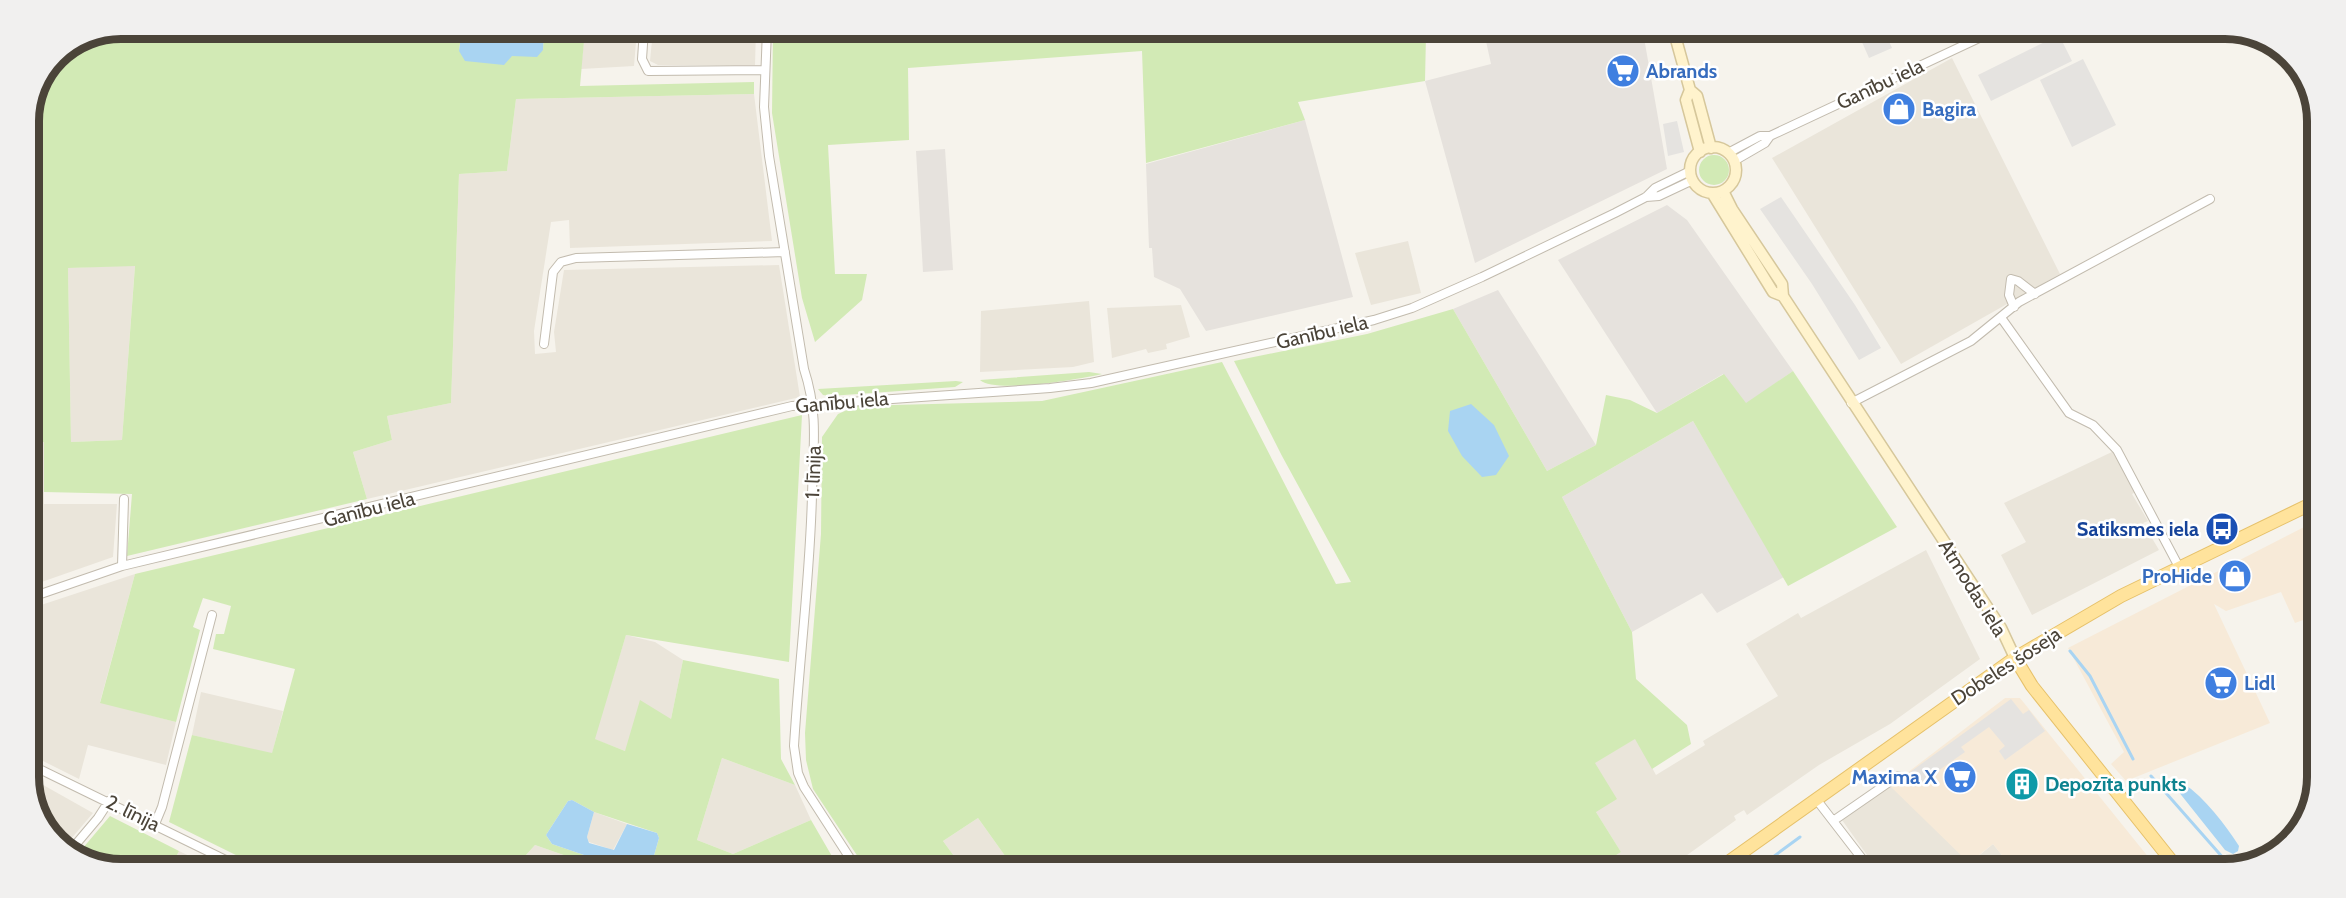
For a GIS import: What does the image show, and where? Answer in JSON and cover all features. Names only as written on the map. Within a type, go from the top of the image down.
[{"type":"main road","points":[[1676,39],[1690,90],[1697,96],[1711,147],[1731,157],[1736,175],[1734,181],[1724,191],[1712,193],[1701,190],[1691,176],[1693,160],[1700,152],[1711,147]]},
{"type":"main road","points":[[1690,90],[1686,100],[1700,152]]},
{"type":"main road","name":"Atmodas iela","points":[[1724,191],[1732,209],[1782,284],[1783,296],[1851,403],[2001,628],[2032,686],[2170,859]]},
{"type":"main road","name":"Atmodas iela","points":[[1712,193],[1773,292],[1783,296]]},
{"type":"main road","name":"Dobeles šoseja","points":[[1733,859],[2015,658],[2121,596],[2307,505]]},
{"type":"street","points":[[643,39],[642,59],[648,71],[764,70]]},
{"type":"street","name":"1. līnija","points":[[766,39],[764,107],[769,156],[804,369],[814,403],[816,422],[812,553],[794,746],[798,773],[804,787],[850,859]]},
{"type":"street","name":"Ganību iela","points":[[1731,157],[1765,143],[1770,136],[1977,39]]},
{"type":"street","name":"Ganību iela","points":[[39,595],[122,566],[814,403],[1050,388],[1091,382],[1374,320],[1412,308],[1482,278],[1646,197],[1655,188],[1691,176]]},
{"type":"street","points":[[1851,403],[1971,341],[2014,307],[2035,294],[2210,199]]},
{"type":"street","points":[[544,344],[553,272],[561,262],[576,258],[785,252]]},
{"type":"street","points":[[2014,307],[2009,295],[2011,279],[2018,281],[2035,294]]},
{"type":"street","points":[[2001,319],[2068,414],[2093,425],[2117,450],[2179,567]]},
{"type":"street","points":[[122,566],[124,499]]},
{"type":"street","points":[[155,824],[162,807],[212,615]]},
{"type":"street","name":"2. līnija","points":[[39,769],[225,859]]},
{"type":"street","points":[[1833,821],[1898,776]]},
{"type":"street","points":[[1816,799],[1862,859]]},
{"type":"street","points":[[75,845],[109,801]]},
{"type":"shaded area","points":[[584,39],[636,39],[634,66],[581,69]]},
{"type":"shaded area","points":[[652,39],[756,39],[755,65],[658,65],[650,61]]},
{"type":"shaded area","points":[[1486,39],[1644,39],[1667,169],[1475,263],[1425,81],[1491,64]]},
{"type":"shaded area","points":[[1861,39],[1888,39],[1892,48],[1869,58]]},
{"type":"shaded area","points":[[2051,39],[2061,39],[2072,61],[1991,101],[1978,75]]},
{"type":"shaded area","points":[[1952,58],[2060,274],[1901,364],[1772,158]]},
{"type":"shaded area","points":[[2083,59],[2116,125],[2072,147],[2040,80]]},
{"type":"shaded area","points":[[754,94],[772,241],[570,248],[569,220],[551,222],[534,331],[535,354],[556,352],[554,332],[564,270],[779,265],[800,397],[367,499],[353,452],[392,440],[387,416],[451,403],[459,174],[507,171],[516,99]]},
{"type":"shaded area","points":[[1305,120],[1353,297],[1206,331],[1180,289],[1154,277],[1152,248],[1149,248],[1146,164]]},
{"type":"shaded area","points":[[1677,121],[1684,152],[1668,156],[1663,124]]},
{"type":"shaded area","points":[[945,149],[953,270],[923,272],[916,151]]},
{"type":"shaded area","points":[[1781,197],[1855,305],[1881,348],[1859,360],[1812,284],[1760,209]]},
{"type":"shaded area","points":[[1667,205],[1687,220],[1793,371],[1746,404],[1723,374],[1657,413],[1558,260]]},
{"type":"shaded area","points":[[1408,241],[1421,293],[1371,305],[1355,253]]},
{"type":"shaded area","points":[[135,265],[122,440],[71,442],[68,268]]},
{"type":"shaded area","points":[[1498,290],[1596,445],[1547,471],[1453,309]]},
{"type":"shaded area","points":[[1089,301],[1094,362],[1073,367],[980,372],[981,311]]},
{"type":"shaded area","points":[[1181,305],[1190,337],[1166,344],[1167,349],[1148,353],[1146,349],[1112,358],[1107,308]]},
{"type":"shaded area","points":[[1693,421],[1784,577],[1717,613],[1702,593],[1632,632],[1562,497]]},
{"type":"shaded area","points":[[39,442],[44,442],[44,504],[117,504],[113,557],[39,583]]},
{"type":"shaded area","points":[[2114,451],[2136,492],[2132,494],[2148,521],[2143,523],[2159,550],[2032,615],[2001,555],[2026,542],[2004,503]]},
{"type":"shaded area","points":[[2307,526],[2307,619],[2295,623],[2281,592],[2226,611],[2214,604],[2270,723],[2126,781],[2111,764],[2124,752],[2068,648]]},
{"type":"shaded area","points":[[1926,550],[1980,659],[1890,724],[1819,765],[1747,815],[1744,810],[1734,816],[1736,820],[1682,859],[1610,859],[1621,852],[1596,812],[1594,763],[1636,738],[1656,775],[1705,745],[1703,741],[1778,696],[1746,644],[1798,613],[1801,618]]},
{"type":"shaded area","points":[[135,574],[100,702],[176,722],[166,765],[88,745],[79,779],[39,759],[39,606]]},
{"type":"shaded area","points":[[626,635],[655,642],[683,660],[671,719],[625,751],[594,739]]},
{"type":"shaded area","points":[[201,692],[283,711],[272,754],[192,735]]},
{"type":"shaded area","points":[[2005,698],[2020,698],[2150,859],[2005,859],[1993,844],[1974,859],[1965,859],[1890,786]]},
{"type":"shaded area","points":[[2011,699],[2023,714],[2029,710],[2045,731],[2005,760],[1999,751],[2005,746],[1989,727],[1961,747],[1965,752],[1915,787],[1906,775]]},
{"type":"shaded area","points":[[722,758],[795,785],[811,820],[733,854],[697,840]]},
{"type":"shaded area","points":[[39,783],[93,813],[70,841],[50,818],[43,803]]},
{"type":"shaded area","points":[[1890,785],[1966,859],[1870,859],[1842,820]]},
{"type":"shaded area","points":[[594,812],[627,824],[613,850],[589,842],[587,837]]},
{"type":"shaded area","points":[[978,818],[1007,859],[956,859],[943,841]]},
{"type":"shaded area","points":[[1993,844],[2005,859],[1975,859]]},
{"type":"shaded area","points":[[535,845],[575,859],[522,859]]},
{"type":"shaded area","points":[[179,851],[196,859],[175,859]]},
{"type":"green space","points":[[121,39],[461,39],[459,51],[512,56],[543,50],[544,39],[584,39],[580,86],[754,82],[754,94],[516,99],[507,171],[459,174],[451,403],[387,416],[392,440],[353,452],[367,499],[127,556],[132,494],[44,492],[44,442],[39,442],[39,121],[45,90],[53,75],[75,53],[90,45]],"holes":[[[135,266],[122,440],[71,442],[68,268]]]},
{"type":"green space","points":[[773,39],[1426,39],[1425,81],[1298,102],[1305,120],[1146,163],[1142,51],[908,68],[909,140],[828,145],[835,274],[867,274],[862,300],[815,342],[802,298],[772,113]]},
{"type":"green space","points":[[1714,155],[1720,156],[1728,164],[1728,176],[1720,184],[1714,185],[1708,184],[1700,176],[1699,170],[1700,164],[1708,156]]},
{"type":"green space","points":[[1453,309],[1547,471],[1596,445],[1606,395],[1630,400],[1657,413],[1724,374],[1746,403],[1793,371],[1897,527],[1788,586],[1693,421],[1562,497],[1632,632],[1636,679],[1687,725],[1691,744],[1652,769],[1635,739],[1595,763],[1617,799],[1596,812],[1621,852],[1610,859],[1007,859],[978,818],[943,841],[956,859],[859,859],[813,789],[806,760],[805,733],[821,534],[822,437],[838,414],[856,406],[1042,401],[1222,362],[1336,584],[1351,582],[1282,456],[1234,361],[1367,334]]},
{"type":"green space","points":[[1089,372],[1102,374],[1020,386],[1002,386],[980,380]]},
{"type":"green space","points":[[963,382],[955,387],[830,396],[823,395],[818,389]]},
{"type":"green space","points":[[802,415],[789,662],[626,635],[595,739],[625,751],[640,700],[671,719],[683,660],[779,679],[781,759],[795,785],[722,758],[697,840],[733,854],[811,820],[833,858],[653,859],[659,838],[657,833],[594,812],[572,800],[568,801],[546,835],[552,844],[596,859],[575,859],[535,845],[522,859],[244,859],[169,822],[192,735],[272,753],[295,669],[213,649],[216,634],[224,634],[231,606],[203,598],[193,627],[200,630],[176,722],[100,703],[135,574]]},
{"type":"green space","points":[[110,816],[179,851],[175,859],[121,859],[95,855],[82,849]]},
{"type":"water","points":[[461,39],[544,39],[543,50],[537,57],[512,56],[504,65],[465,61],[459,51]]},
{"type":"water","points":[[1471,404],[1494,425],[1509,456],[1496,475],[1482,477],[1462,456],[1448,431],[1450,411]]},
{"type":"water","points":[[2183,783],[2199,796],[2221,820],[2239,846],[2238,851],[2233,854],[2225,850],[2178,791],[2178,785]]},
{"type":"water","points":[[572,800],[594,812],[587,837],[589,843],[614,850],[627,824],[657,833],[659,838],[653,859],[596,859],[552,844],[546,835],[568,801]]},
{"type":"waterway","points":[[2070,651],[2090,676],[2133,759]]},
{"type":"waterway","points":[[2151,776],[2224,859]]},
{"type":"waterway","points":[[1770,859],[1800,837]]},
{"type":"place","name":"Abrands","points":[[1623,71]]},
{"type":"place","name":"Bagira","points":[[1899,109]]},
{"type":"place","name":"Satiksmes iela","points":[[2222,529]]},
{"type":"place","name":"ProHide","points":[[2235,576]]},
{"type":"place","name":"Lidl","points":[[2221,683]]},
{"type":"place","name":"Maxima X","points":[[1960,777]]},
{"type":"place","name":"Depozīta punkts","points":[[2022,784]]}]
